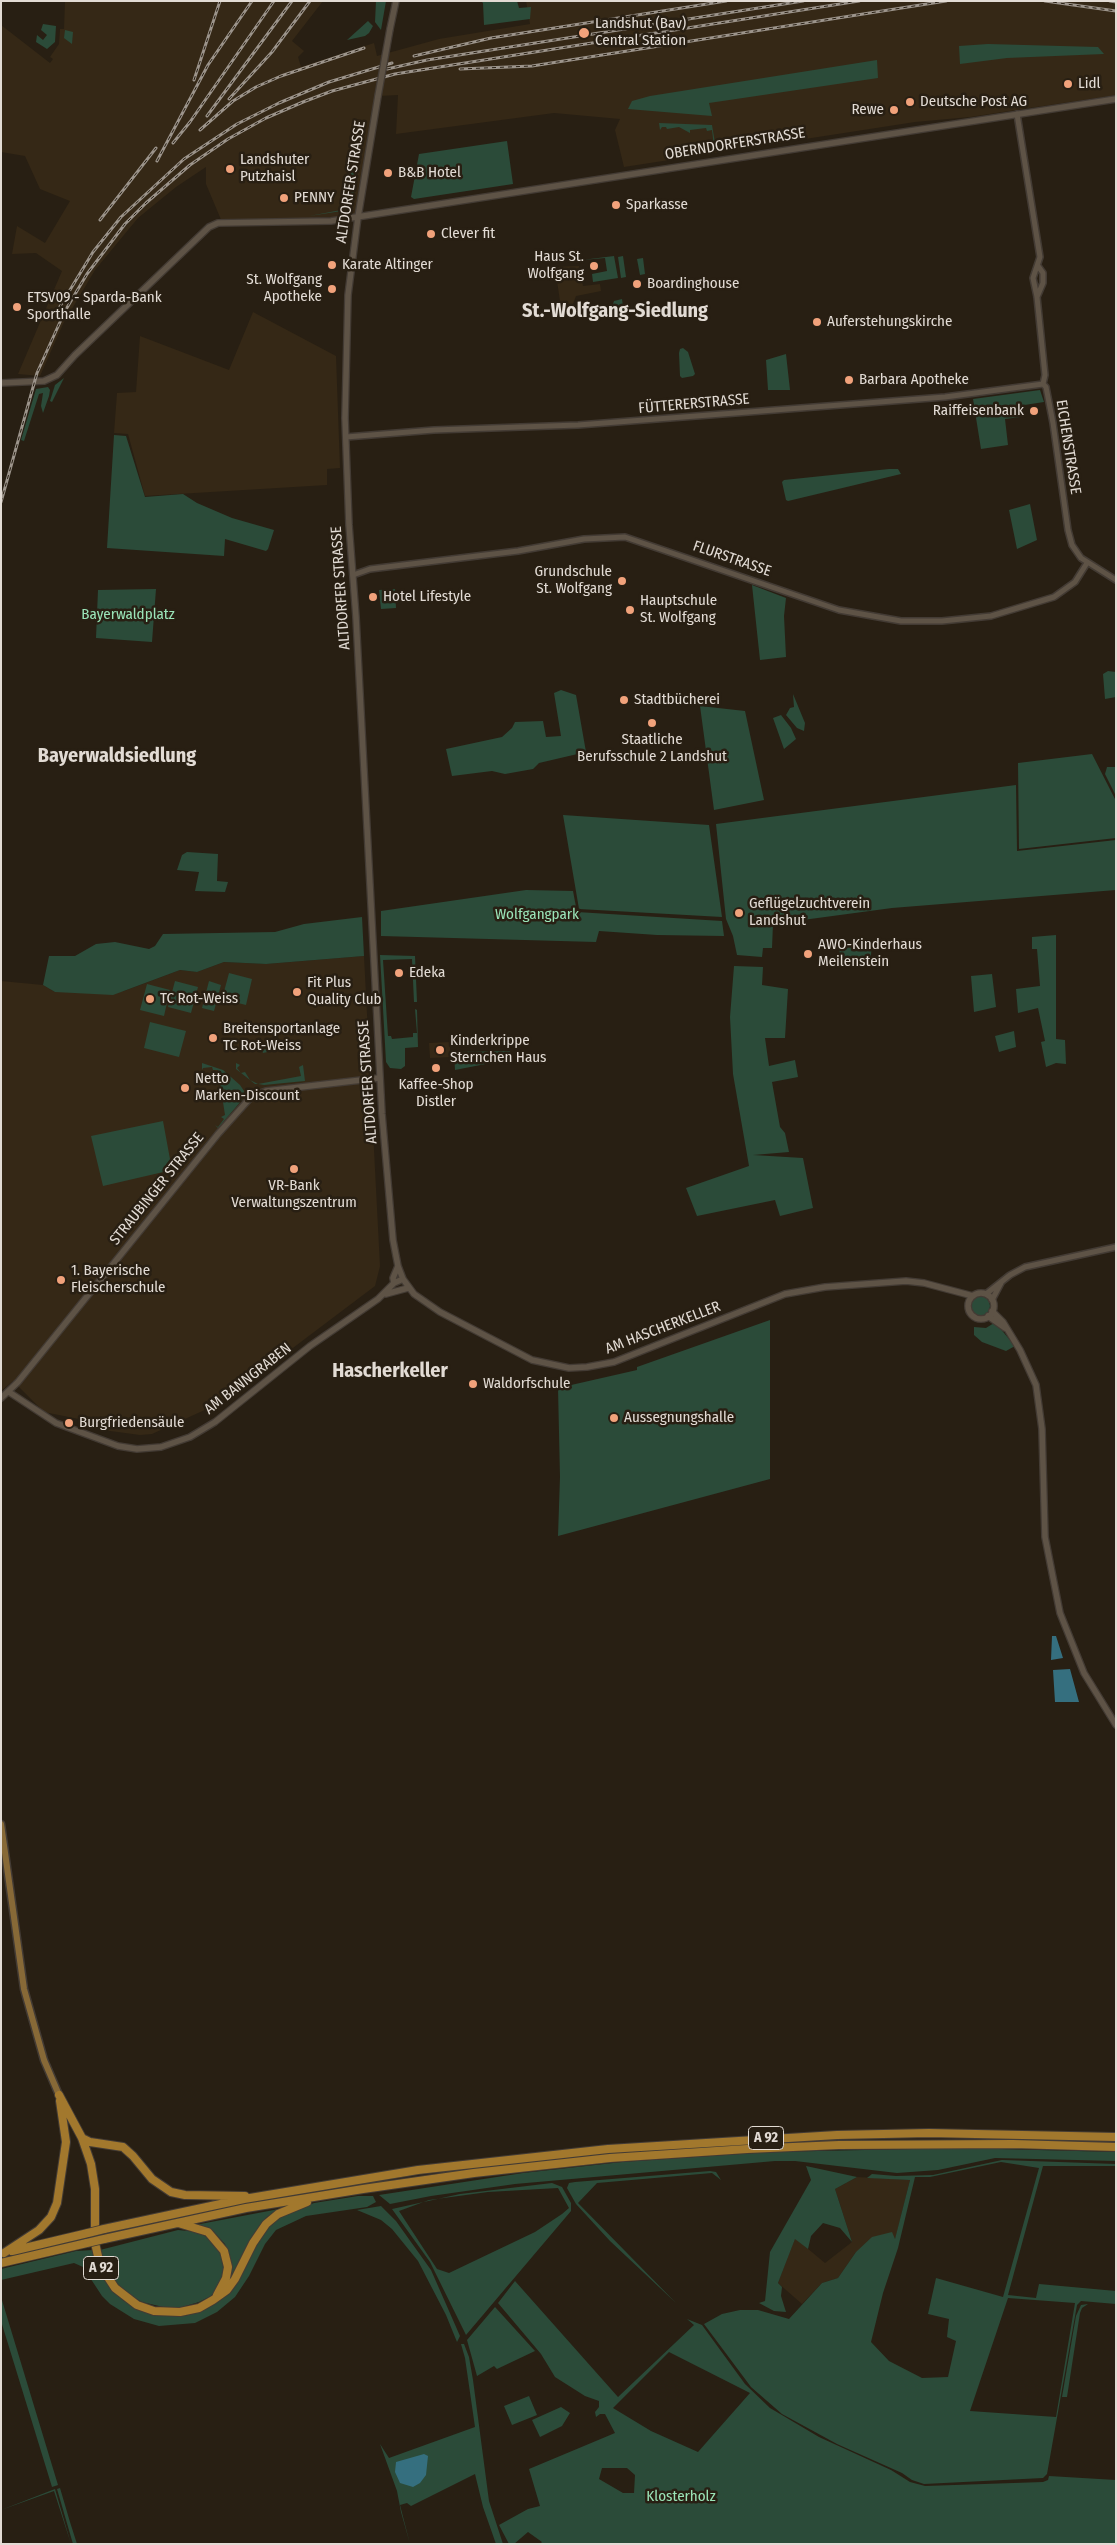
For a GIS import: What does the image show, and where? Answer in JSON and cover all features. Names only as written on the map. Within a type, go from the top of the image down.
[{"type":"highway","name":"A 92","points":[[59,2094],[82,2138],[91,2164],[96,2188],[95,2235],[98,2258],[110,2282],[130,2301],[154,2311],[180,2312],[199,2308],[213,2300]]},
{"type":"highway","name":"A 92","points":[[2,2253],[39,2230],[51,2217],[57,2203],[66,2142],[59,2094]]},
{"type":"highway","name":"A 92","points":[[2,2253],[104,2229],[267,2196],[472,2163],[598,2150],[745,2139],[929,2133],[1116,2137]]},
{"type":"highway","points":[[82,2138],[90,2142],[123,2147],[159,2185],[178,2194],[267,2196]]},
{"type":"highway","name":"A 92","points":[[1,2263],[176,2222],[379,2186],[601,2160],[747,2148],[931,2143],[1116,2147]]},
{"type":"highway","points":[[213,2300],[226,2290],[235,2279],[253,2243],[266,2224],[278,2214],[328,2195]]},
{"type":"highway","points":[[176,2222],[208,2232],[217,2240],[224,2251],[228,2267],[226,2278],[213,2300]]},
{"type":"main road","name":"ALTDORFER STRASSE","points":[[386,1177],[379,1078],[370,857],[346,437],[345,366],[348,295],[358,217],[396,1]]},
{"type":"main road","name":"OBERNDORFERSTRASSE","points":[[1,382],[36,382],[50,380],[57,375],[90,340],[214,224],[230,222],[331,221],[1116,99]]},
{"type":"main road","name":"STRAUBINGER STRASSE","points":[[1,1398],[9,1392],[218,1134],[252,1096],[266,1091],[379,1078]]},
{"type":"main road","name":"AM HASCHERKELLER","points":[[386,1177],[398,1266],[408,1288],[440,1312],[532,1360],[558,1367],[580,1368],[614,1362],[786,1294],[826,1287],[876,1282],[914,1281],[973,1296]]},
{"type":"main road","name":"AM BANNGRABEN","points":[[394,1283],[393,1278],[398,1266]]},
{"type":"main road","name":"AM BANNGRABEN","points":[[9,1392],[56,1423],[118,1446],[137,1449],[161,1447],[190,1437],[216,1422],[310,1346],[384,1294],[394,1283],[403,1279]]},
{"type":"main road","name":"AM BANNGRABEN","points":[[384,1294],[408,1288]]},
{"type":"main road","points":[[954,1292],[968,1302]]},
{"type":"main road","points":[[992,1311],[988,1316],[981,1318],[974,1316],[969,1311],[968,1302],[973,1296],[986,1294],[992,1300],[992,1311],[1030,1366],[1040,1406],[1045,1537],[1060,1613],[1084,1673],[1116,1725]]},
{"type":"main road","points":[[988,1316],[1006,1329]]},
{"type":"main road","points":[[1,1824],[27,2002],[44,2060],[59,2094]]},
{"type":"street","name":"EICHENSTRASSE","points":[[1017,114],[1040,257],[1033,278],[1037,297],[1045,375],[1043,384],[1046,387],[1053,423],[1068,530],[1076,552],[1087,563],[1116,580]]},
{"type":"street","name":"EICHENSTRASSE","points":[[1037,297],[1043,283],[1043,274],[1038,266]]},
{"type":"street","name":"FÜTTERERSTRASSE","points":[[346,437],[434,430],[587,425],[946,397],[1043,384]]},
{"type":"street","name":"FLURSTRASSE","points":[[353,575],[370,569],[518,551],[584,539],[625,537],[839,610],[901,621],[942,621],[991,616],[1054,597],[1075,582],[1087,563]]},
{"type":"street","points":[[986,1294],[1017,1270],[1033,1264],[1116,1247]]},
{"type":"street","points":[[992,1300],[1002,1281]]},
{"type":"shaded area","points":[[65,1],[323,1],[292,41],[304,51],[298,57],[301,67],[374,43],[377,56],[439,39],[530,24],[526,1],[1116,1],[1116,95],[970,117],[915,122],[624,167],[615,130],[620,119],[554,113],[396,134],[398,95],[378,96],[359,216],[222,222],[206,184],[206,167],[176,187],[138,218],[95,270],[63,324],[40,376],[18,374],[62,271],[36,253],[12,254],[17,226],[45,243],[70,201],[40,189],[25,156],[1,152],[1,25],[50,63],[53,59],[50,57],[59,44],[60,29],[64,29]]},
{"type":"shaded area","points":[[579,266],[583,286],[600,284],[601,291],[576,296],[573,304],[577,314],[562,315],[555,267]]},
{"type":"shaded area","points":[[253,312],[336,356],[340,468],[327,469],[327,485],[145,496],[128,434],[114,433],[117,393],[136,392],[140,336],[229,370]]},
{"type":"shaded area","points":[[364,956],[380,1266],[375,1286],[220,1403],[152,1434],[140,1435],[103,1430],[84,1420],[44,1412],[13,1381],[1,1391],[1,981],[43,985],[55,992],[124,991],[180,970],[197,972],[224,962],[266,964]]},
{"type":"shaded area","name":"Kinderkrippe Sternchen Haus","points":[[450,1042],[450,1057],[430,1058],[429,1043]]},
{"type":"shaded area","points":[[857,2177],[910,2180],[895,2240],[856,2252],[838,2278],[822,2283],[802,2304],[778,2283],[795,2238],[825,2263],[852,2242],[835,2189]]},
{"type":"green space","points":[[376,1],[386,1],[381,30],[375,22]]},
{"type":"green space","points":[[481,1],[517,1],[519,8],[531,7],[530,19],[484,25],[483,3]]},
{"type":"green space","points":[[368,21],[373,26],[369,33],[365,36],[347,40]]},
{"type":"green space","points":[[43,24],[56,26],[55,42],[47,49],[36,42],[37,35],[43,40],[47,35],[41,30]]},
{"type":"green space","points":[[65,30],[73,32],[72,44],[64,38]]},
{"type":"green space","points":[[988,44],[1098,47],[1104,54],[1007,58],[960,64],[959,46]]},
{"type":"green space","points":[[877,60],[878,78],[709,103],[712,116],[628,109],[632,101],[650,96]]},
{"type":"green space","points":[[659,123],[712,125],[716,149],[710,150],[714,147],[712,130],[707,131],[706,128],[690,130],[690,133],[679,127],[667,129],[662,127],[660,130]]},
{"type":"green space","points":[[507,141],[513,184],[414,199],[411,197],[419,154]]},
{"type":"green space","points":[[351,172],[357,173],[352,203],[342,211],[309,216],[341,210],[346,205]]},
{"type":"green space","points":[[614,256],[618,278],[593,282],[592,274],[607,271],[605,258],[582,260]]},
{"type":"green space","points":[[623,256],[626,277],[621,278],[618,257]]},
{"type":"green space","points":[[643,258],[645,274],[640,275],[637,259]]},
{"type":"green space","points":[[622,299],[624,314],[606,318],[604,312],[611,310],[614,301]]},
{"type":"green space","points":[[683,348],[688,352],[695,374],[682,378],[680,376],[679,353],[680,349]]},
{"type":"green space","points":[[786,354],[790,390],[768,390],[766,360]]},
{"type":"green space","points":[[64,378],[52,402],[50,401],[55,385]]},
{"type":"green space","points":[[48,387],[50,390],[49,396],[43,413],[41,406],[43,393],[39,394],[24,441],[21,440],[36,389]]},
{"type":"green space","points":[[1040,390],[1044,402],[1018,406],[1020,417],[1005,419],[1008,445],[981,449],[973,399]]},
{"type":"green space","points":[[114,435],[126,436],[145,497],[183,494],[197,503],[232,518],[274,530],[268,549],[266,551],[225,539],[224,556],[107,548]]},
{"type":"green space","points":[[898,469],[901,474],[788,501],[786,500],[782,482],[784,480]]},
{"type":"green space","points":[[1030,504],[1037,540],[1017,549],[1009,510]]},
{"type":"green space","points":[[752,585],[786,598],[784,616],[786,657],[760,660]]},
{"type":"green space","name":"Bayerwaldplatz","points":[[156,589],[152,642],[96,638],[98,590]]},
{"type":"green space","points":[[395,589],[396,608],[381,609],[379,590]]},
{"type":"green space","points":[[1108,671],[1116,672],[1116,697],[1105,699],[1103,674]]},
{"type":"green space","points":[[561,690],[576,695],[586,752],[539,763],[533,769],[505,774],[492,771],[452,776],[446,749],[502,737],[512,728],[515,722],[543,721],[546,737],[561,736],[554,693]]},
{"type":"green space","points":[[793,694],[805,723],[804,731],[797,728],[786,715],[790,708],[794,707]]},
{"type":"green space","points":[[700,706],[745,711],[764,800],[714,810]]},
{"type":"green space","points":[[781,715],[791,728],[796,739],[784,749],[773,718]]},
{"type":"green space","points":[[1092,754],[1116,801],[1116,838],[1019,849],[1018,763]]},
{"type":"green space","points":[[1107,767],[1116,767],[1116,796],[1105,774]]},
{"type":"green space","points":[[1016,785],[1017,851],[1116,840],[1116,890],[892,908],[773,924],[772,948],[763,948],[762,957],[737,955],[733,936],[726,919],[716,824]]},
{"type":"green space","points":[[563,815],[709,825],[722,917],[579,909]]},
{"type":"green space","points":[[187,852],[218,854],[217,881],[228,882],[225,892],[195,891],[199,872],[177,870],[182,855]]},
{"type":"green space","name":"Wolfgangpark","points":[[526,890],[573,891],[577,912],[722,921],[724,936],[657,935],[599,931],[596,942],[381,936],[381,911]]},
{"type":"green space","points":[[362,917],[364,956],[266,964],[224,962],[197,972],[180,970],[113,995],[55,992],[43,985],[49,956],[75,956],[96,944],[115,942],[149,949],[155,946],[163,934],[275,932],[304,924]]},
{"type":"green space","points":[[1056,935],[1056,1039],[1065,1040],[1066,1064],[1056,1063],[1046,1067],[1041,1042],[1045,1041],[1038,1008],[1018,1013],[1016,989],[1040,986],[1037,949],[1032,949],[1032,937]]},
{"type":"green space","points":[[872,944],[870,965],[841,964],[839,947]]},
{"type":"green space","points":[[380,955],[415,956],[417,1002],[414,1002],[412,959],[383,960],[388,1036],[391,1036],[392,1039],[413,1037],[413,1033],[417,1033],[415,1009],[417,1010],[418,1047],[405,1048],[405,1066],[401,1069],[390,1068],[386,1062]]},
{"type":"green space","points":[[734,966],[763,967],[762,985],[788,989],[785,1038],[765,1038],[769,1066],[795,1060],[798,1077],[772,1082],[780,1127],[785,1133],[789,1152],[753,1155],[803,1158],[813,1208],[780,1216],[775,1200],[697,1216],[686,1188],[749,1166],[733,1074],[730,1017]]},
{"type":"green space","points":[[229,973],[252,979],[246,1005],[222,999]]},
{"type":"green space","points":[[992,974],[996,1007],[974,1012],[971,976]]},
{"type":"green space","points":[[175,981],[198,987],[191,1013],[168,1007]]},
{"type":"green space","name":"TC Rot-Weiss","points":[[209,981],[221,985],[214,1011],[202,1008]]},
{"type":"green space","points":[[147,984],[170,990],[164,1016],[140,1010]]},
{"type":"green space","points":[[150,1022],[186,1031],[179,1057],[144,1048]]},
{"type":"green space","points":[[1014,1031],[1016,1047],[999,1052],[995,1036]]},
{"type":"green space","points":[[294,1043],[294,1046],[263,1053],[262,1050]]},
{"type":"green space","points":[[510,1051],[511,1059],[455,1070],[454,1052]]},
{"type":"green space","points":[[202,1063],[223,1070],[244,1091],[242,1100],[218,1128],[215,1125],[218,1127],[224,1119],[221,1117],[225,1115],[218,1070],[213,1070],[212,1067],[203,1068],[202,1070]]},
{"type":"green space","points":[[236,1063],[240,1065],[237,1068],[241,1073],[236,1069]]},
{"type":"green space","points":[[303,1065],[305,1081],[258,1084],[301,1076],[299,1067]]},
{"type":"green space","points":[[245,1072],[250,1080],[258,1084],[255,1084],[241,1073]]},
{"type":"green space","points":[[163,1121],[172,1170],[103,1186],[91,1136]]},
{"type":"green space","points":[[980,1296],[987,1299],[990,1306],[987,1313],[980,1316],[973,1313],[970,1306],[973,1299]]},
{"type":"green space","points":[[770,1320],[770,1479],[558,1536],[560,1477],[558,1388],[637,1370],[637,1367]]},
{"type":"green space","points":[[994,1323],[1015,1346],[1006,1351],[982,1342],[974,1335],[974,1327],[986,1328]]},
{"type":"green space","points":[[960,2148],[1116,2152],[1116,2161],[995,2158],[938,2170],[897,2173],[795,2161],[775,2161],[515,2184],[390,2204],[379,2195],[523,2173],[622,2162],[769,2152]]},
{"type":"green space","points":[[1002,2160],[1116,2164],[1116,2166],[1043,2166],[1008,2295],[1036,2298],[1039,2284],[1116,2291],[1116,2304],[1081,2301],[1077,2305],[1047,2474],[1043,2478],[924,2484],[912,2480],[902,2473],[837,2444],[782,2414],[751,2387],[704,2324],[722,2314],[740,2310],[758,2310],[789,2319],[822,2283],[838,2278],[856,2252],[872,2237],[892,2232],[895,2239],[910,2180],[867,2178],[872,2174],[896,2176],[933,2175]],"holes":[[[1001,2162],[1039,2168],[1003,2297],[936,2278],[928,2314],[949,2319],[947,2337],[956,2341],[948,2377],[922,2378],[889,2361],[871,2342],[883,2293],[898,2248],[915,2177],[930,2177]],[[1008,2298],[1075,2303],[1056,2417],[970,2411]]]},
{"type":"green space","points":[[806,2166],[857,2177],[835,2189],[852,2242],[840,2228],[823,2223],[811,2236],[808,2249],[795,2239],[778,2283],[782,2287],[781,2296],[786,2312],[774,2311],[759,2303],[765,2301],[770,2252],[811,2180]]},
{"type":"green space","points":[[716,2172],[721,2180],[712,2173],[597,2183],[578,2203],[676,2303],[610,2241],[576,2204],[567,2188],[569,2183],[575,2182]]},
{"type":"green space","points":[[552,2183],[562,2187],[571,2203],[571,2211],[466,2335],[430,2262],[392,2209],[423,2202],[399,2211],[437,2269],[449,2273],[535,2232],[569,2208],[558,2188],[488,2192],[439,2199],[460,2194]]},
{"type":"green space","points":[[358,2196],[373,2196],[376,2202],[367,2207],[306,2216],[276,2230],[265,2244],[249,2276],[235,2297],[217,2312],[195,2323],[159,2326],[134,2319],[110,2304],[102,2296],[83,2267],[74,2263],[1,2280],[1,2269],[76,2251],[93,2250],[105,2281],[124,2301],[150,2313],[185,2316],[208,2308],[232,2289],[248,2263],[256,2243],[267,2227],[281,2215],[314,2203]]},
{"type":"green space","points":[[381,2206],[396,2221],[431,2270],[460,2336],[457,2342],[446,2315],[418,2261],[392,2229],[381,2220],[357,2210]]},
{"type":"green space","points":[[279,2209],[267,2217],[258,2228],[228,2282],[231,2273],[225,2244],[211,2229],[195,2225]]},
{"type":"green space","points":[[178,2230],[197,2232],[207,2237],[215,2243],[223,2256],[225,2270],[221,2284],[213,2295],[182,2307],[163,2307],[142,2302],[127,2294],[113,2280],[100,2250]]},
{"type":"green space","name":"Klosterholz","points":[[515,2281],[618,2397],[694,2325],[687,2319],[702,2325],[745,2384],[770,2408],[819,2437],[891,2470],[910,2482],[925,2486],[1043,2482],[1048,2480],[1049,2476],[1116,2480],[1116,2544],[540,2544],[542,2542],[528,2532],[514,2544],[509,2544],[499,2525],[528,2509],[540,2506],[529,2469],[615,2433],[605,2414],[600,2414],[596,2417],[595,2412],[599,2407],[599,2401],[585,2396],[555,2377],[541,2354],[498,2303]],"holes":[[[669,2352],[750,2393],[698,2452],[651,2431],[613,2408]],[[602,2468],[627,2468],[635,2475],[634,2493],[623,2493],[599,2479]]]},
{"type":"green space","points":[[1,2297],[58,2485],[52,2487],[1,2321]]},
{"type":"green space","points":[[1088,2304],[1082,2308],[1080,2313],[1067,2397],[1062,2397],[1076,2316],[1081,2305]]},
{"type":"green space","points":[[495,2307],[535,2351],[497,2369],[494,2366],[477,2376],[467,2340]]},
{"type":"green space","points":[[461,2344],[464,2344],[469,2357],[489,2501],[503,2544],[496,2544],[483,2507],[475,2474],[411,2506],[407,2503],[400,2505],[410,2544],[401,2512],[397,2491],[380,2444],[389,2458],[475,2427],[465,2358]]},
{"type":"green space","points":[[529,2396],[537,2415],[512,2425],[504,2406]]},
{"type":"green space","points":[[561,2407],[570,2413],[562,2426],[540,2437],[532,2420]]},
{"type":"green space","points":[[60,2488],[77,2544],[73,2544],[57,2489]]},
{"type":"green space","points":[[55,2489],[71,2544],[54,2491],[1,2510]]},
{"type":"water","points":[[1052,1636],[1056,1636],[1063,1658],[1051,1660]]},
{"type":"water","points":[[1070,1669],[1079,1702],[1055,1702],[1053,1670]]},
{"type":"water","points":[[424,2454],[428,2456],[426,2475],[420,2483],[413,2487],[400,2483],[395,2472],[396,2462]]},
{"type":"railway","points":[[194,80],[220,1]]},
{"type":"railway","points":[[157,161],[208,65],[252,1]]},
{"type":"railway","points":[[173,143],[190,122],[274,1]]},
{"type":"railway","points":[[207,116],[292,1]]},
{"type":"railway","points":[[229,99],[272,52],[310,1]]},
{"type":"railway","points":[[414,56],[491,38],[726,1]]},
{"type":"railway","points":[[387,69],[427,60],[803,1]]},
{"type":"railway","points":[[1,502],[37,373],[65,311],[87,274],[125,224],[146,203],[190,165],[228,139],[266,118],[303,102],[332,91],[395,74],[859,1]]},
{"type":"railway","points":[[460,69],[532,66],[946,1]]},
{"type":"railway","points":[[1045,1],[1116,11]]},
{"type":"railway","points":[[1110,1],[1116,2]]},
{"type":"railway","points":[[200,130],[233,101],[256,87],[281,76],[364,48]]},
{"type":"railway","points":[[56,313],[93,252],[121,217],[184,159],[237,124],[279,103],[329,82],[392,63]]},
{"type":"railway","points":[[100,220],[156,148]]},
{"type":"place","name":"Landshut (Bav) Central Station","points":[[584,33]]},
{"type":"place","name":"Lidl","points":[[1068,84]]},
{"type":"place","name":"Deutsche Post AG","points":[[910,102]]},
{"type":"place","name":"Rewe","points":[[894,110]]},
{"type":"place","name":"Landshuter Putzhaisl","points":[[230,169]]},
{"type":"place","name":"B&B Hotel","points":[[388,173]]},
{"type":"place","name":"PENNY","points":[[284,198]]},
{"type":"place","name":"Sparkasse","points":[[616,205]]},
{"type":"place","name":"Clever fit","points":[[431,234]]},
{"type":"place","name":"Karate Altinger","points":[[332,265]]},
{"type":"place","name":"Haus St. Wolfgang","points":[[594,266]]},
{"type":"place","name":"Boardinghouse","points":[[637,284]]},
{"type":"place","name":"St. Wolfgang Apotheke","points":[[332,289]]},
{"type":"place","name":"ETSV09 - Sparda-Bank Sporthalle","points":[[17,307]]},
{"type":"place","name":"Auferstehungskirche","points":[[817,322]]},
{"type":"place","name":"Barbara Apotheke","points":[[849,380]]},
{"type":"place","name":"Raiffeisenbank","points":[[1034,411]]},
{"type":"place","name":"Grundschule St. Wolfgang","points":[[622,581]]},
{"type":"place","name":"Hotel Lifestyle","points":[[373,597]]},
{"type":"place","name":"Hauptschule St. Wolfgang","points":[[630,610]]},
{"type":"place","name":"Stadtbücherei","points":[[624,700]]},
{"type":"place","name":"Staatliche Berufsschule 2 Landshut","points":[[652,723]]},
{"type":"place","name":"Geflügelzuchtverein Landshut","points":[[739,913]]},
{"type":"place","name":"AWO-Kinderhaus Meilenstein","points":[[808,954]]},
{"type":"place","name":"Edeka","points":[[399,973]]},
{"type":"place","name":"Fit Plus Quality Club","points":[[297,992]]},
{"type":"place","name":"TC Rot-Weiss","points":[[150,999]]},
{"type":"place","name":"Breitensportanlage TC Rot-Weiss","points":[[213,1038]]},
{"type":"place","name":"Kinderkrippe Sternchen Haus","points":[[440,1050]]},
{"type":"place","name":"Kaffee-Shop Distler","points":[[436,1068]]},
{"type":"place","name":"Netto Marken-Discount","points":[[185,1088]]},
{"type":"place","name":"VR-Bank Verwaltungszentrum","points":[[294,1169]]},
{"type":"place","name":"1. Bayerische Fleischerschule","points":[[61,1280]]},
{"type":"place","name":"Waldorfschule","points":[[473,1384]]},
{"type":"place","name":"Aussegnungshalle","points":[[614,1418]]},
{"type":"place","name":"Burgfriedensäule","points":[[69,1423]]},
{"type":"district","name":"St.-Wolfgang-Siedlung","points":[[615,311]]},
{"type":"district","name":"Bayerwaldsiedlung","points":[[117,756]]},
{"type":"district","name":"Hascherkeller","points":[[390,1371]]}]
